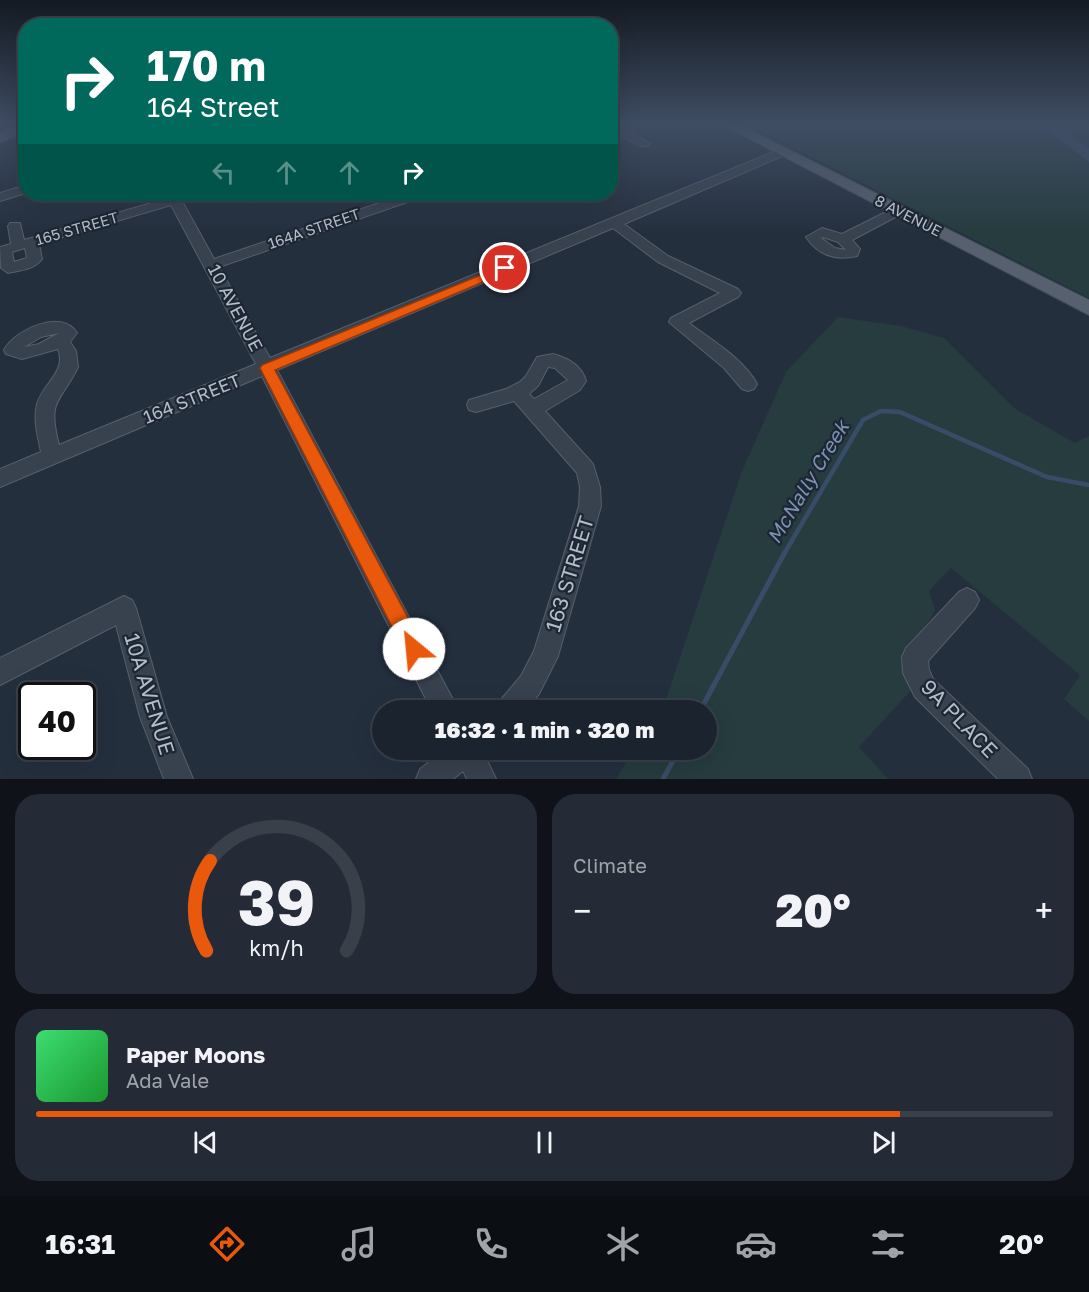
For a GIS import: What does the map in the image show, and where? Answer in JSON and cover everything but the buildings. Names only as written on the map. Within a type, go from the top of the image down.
[{"type":"main road","name":"8 AVENUE","points":[[800,160],[1089,308]]},
{"type":"street","name":"164 STREET","points":[[0,478],[763,160]]},
{"type":"street","points":[[0,197],[18,191]]},
{"type":"street","name":"165 STREET","points":[[14,247],[159,201]]},
{"type":"street","name":"10 AVENUE","points":[[181,201],[212,266],[440,700]]},
{"type":"street","name":"164A STREET","points":[[212,266],[397,201]]},
{"type":"street","points":[[843,239],[898,210]]},
{"type":"street","points":[[613,222],[663,259],[733,293],[677,322],[730,364],[748,384]]},
{"type":"street","points":[[14,247],[15,226]]},
{"type":"street","points":[[52,456],[44,417],[47,400],[69,370],[71,359],[61,340]]},
{"type":"street","points":[[476,405],[490,399],[506,398],[517,392],[533,380],[537,367],[543,361],[555,359],[561,362],[576,376],[577,381],[574,385],[532,409]]},
{"type":"street","name":"163 STREET","points":[[517,392],[586,470],[590,487],[590,506],[545,656],[530,685],[517,700]]},
{"type":"street","name":"9A PLACE","points":[[967,600],[915,657],[916,673],[924,688],[1018,779]]},
{"type":"street","name":"10A AVENUE","points":[[0,672],[124,608],[154,718],[169,761],[179,779]]},
{"type":"street","points":[[430,779],[454,760]]},
{"type":"street","points":[[472,760],[482,779]]},
{"type":"green space","points":[[818,160],[1087,160],[1089,162],[1089,298]]},
{"type":"green space","points":[[838,317],[901,326],[944,338],[1014,408],[1075,443],[1089,436],[1089,721],[1064,699],[1080,675],[951,568],[929,591],[935,610],[903,652],[902,660],[914,687],[859,747],[888,779],[616,779],[628,760],[717,760],[717,700],[666,700],[742,471],[786,372]]},
{"type":"waterway","name":"McNally Creek","points":[[784,554],[863,420],[881,411],[900,412],[1047,477],[1089,485]]},
{"type":"waterway","name":"McNally Creek","points":[[706,700],[785,552]]},
{"type":"waterway","name":"McNally Creek","points":[[663,779],[673,760]]},
{"type":"route","points":[[414,649],[267,368],[505,268]]}]
